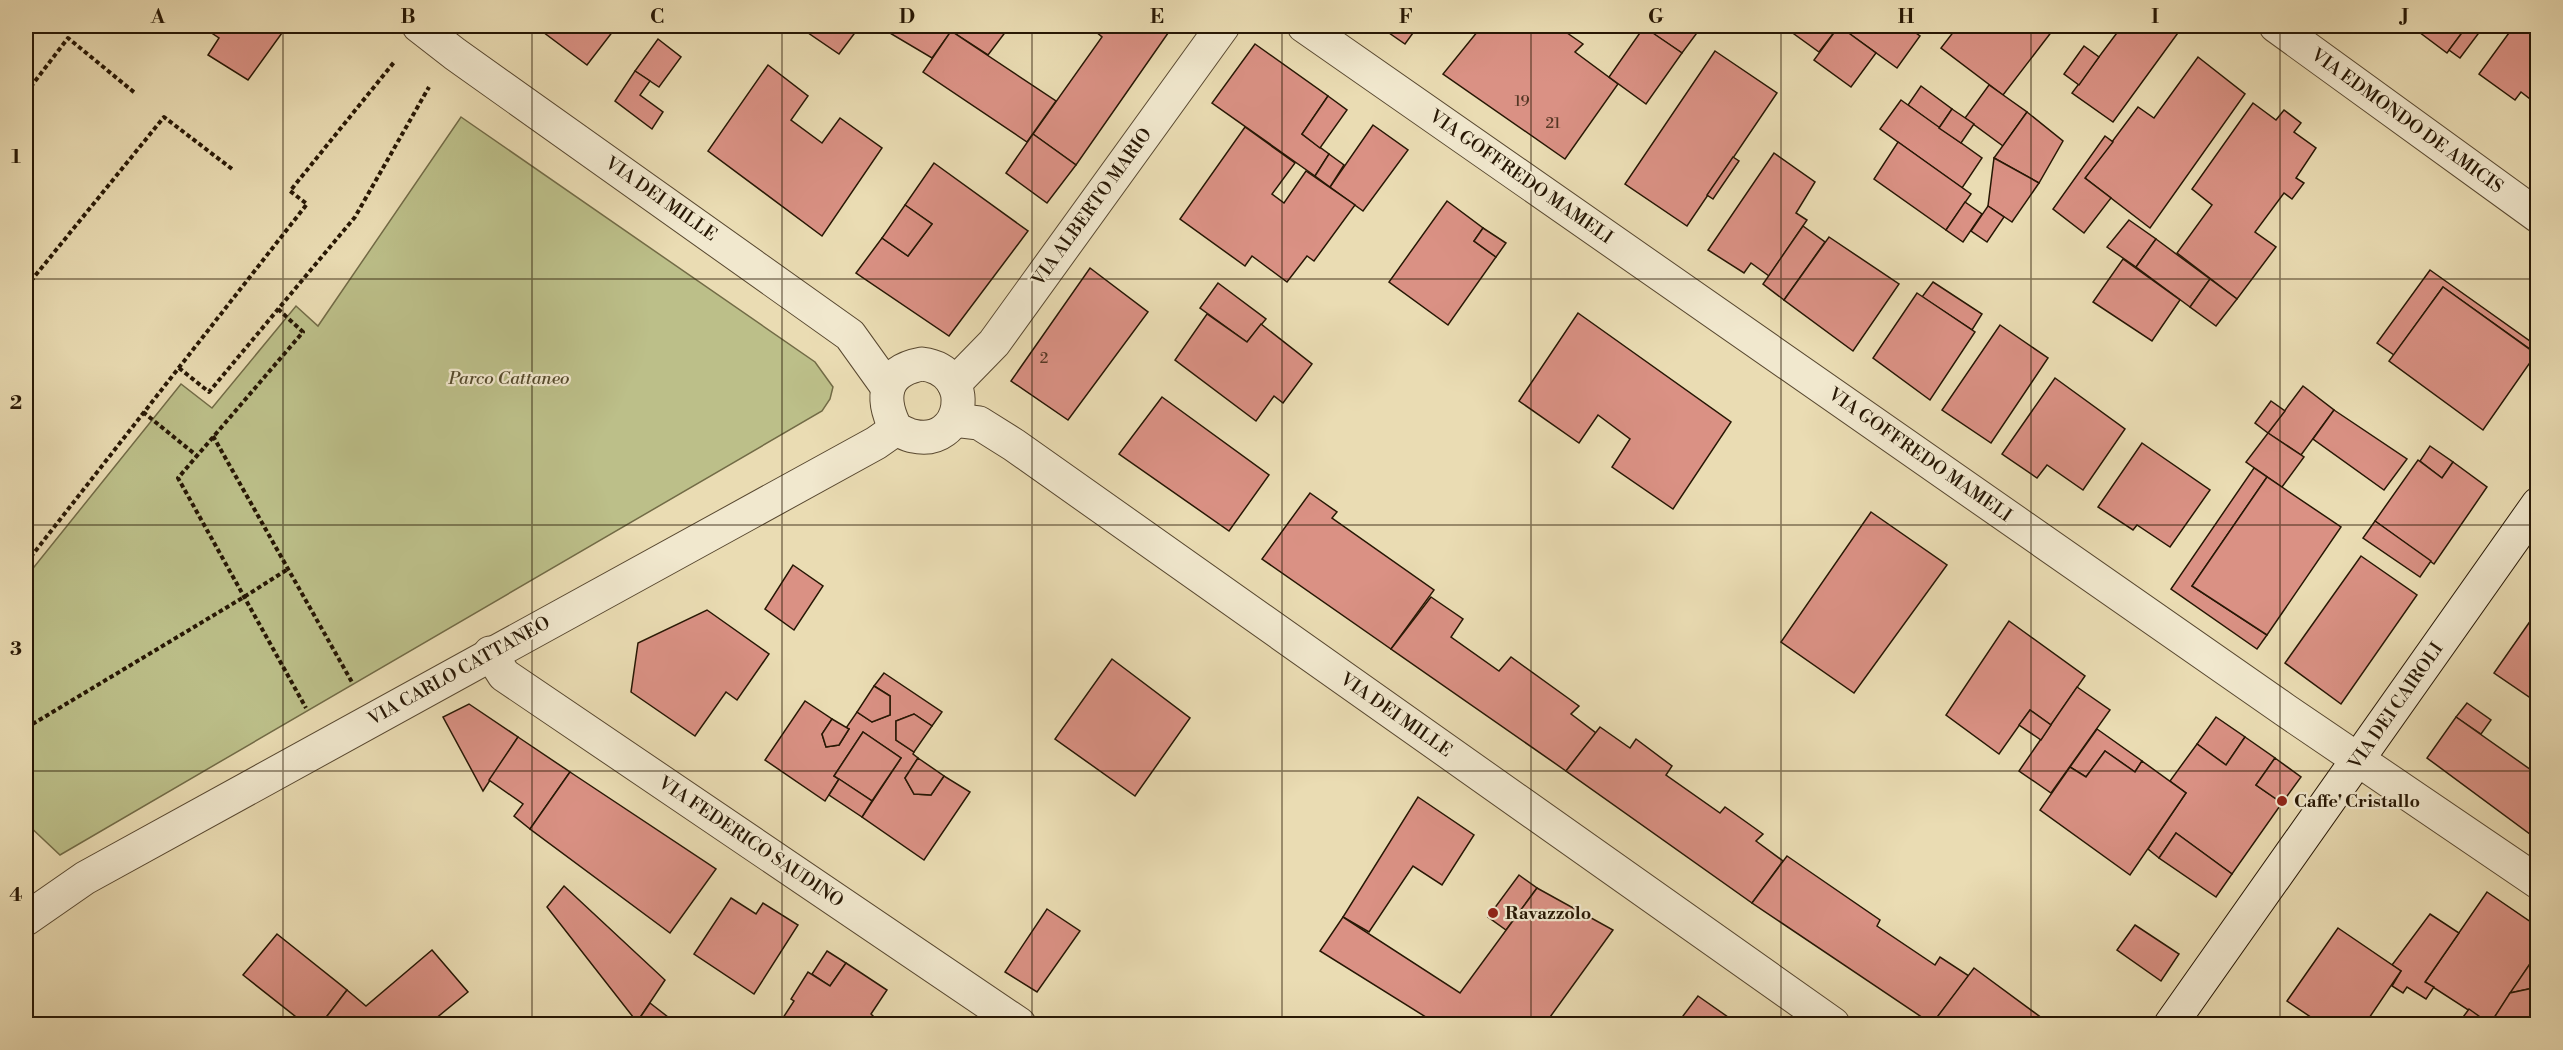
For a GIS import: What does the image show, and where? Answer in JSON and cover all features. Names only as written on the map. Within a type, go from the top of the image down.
[{"type":"street","name":"VIA DEI MILLE","points":[[419,26],[850,335],[888,388]]},
{"type":"street","name":"VIA ALBERTO MARIO","points":[[954,384],[994,343],[1223,26]]},
{"type":"street","name":"VIA GOFFREDO MAMELI","points":[[1305,26],[2358,760],[2538,882]]},
{"type":"street","name":"VIA EDMONDO DE AMICIS","points":[[2276,26],[2538,216]]},
{"type":"street","points":[[922,364],[932,365],[943,370],[951,377],[954,384],[959,398],[954,420],[947,429],[937,435],[926,437],[914,436],[896,429],[886,407],[888,388],[901,371],[922,364]]},
{"type":"street","name":"VIA DEI MILLE","points":[[954,420],[979,423],[1014,445],[1833,1024]]},
{"type":"street","name":"VIA CARLO CATTANEO","points":[[26,919],[85,878],[490,653],[876,443],[896,429]]},
{"type":"street","name":"VIA DEI CAIROLI","points":[[2171,1024],[2538,504]]},
{"type":"street","name":"VIA FEDERICO SAUDINO","points":[[490,653],[504,675],[1019,1024]]},
{"type":"path","points":[[26,93],[68,38],[135,93]]},
{"type":"path","points":[[26,563],[307,204],[290,191],[396,60]]},
{"type":"path","points":[[179,368],[209,392],[355,217],[431,85]]},
{"type":"path","points":[[26,287],[164,117],[232,169]]},
{"type":"path","points":[[278,309],[303,332],[178,478],[307,711]]},
{"type":"path","points":[[143,412],[196,455]]},
{"type":"path","points":[[213,436],[357,692]]},
{"type":"path","points":[[26,728],[288,569]]},
{"type":"green space","name":"Parco Cattaneo","points":[[461,117],[815,362],[833,387],[830,399],[822,411],[60,855],[26,823],[26,577],[181,384],[212,408],[296,306],[318,326]]},
{"type":"building","points":[[201,26],[287,26],[248,80],[208,55],[219,38]]},
{"type":"building","points":[[535,26],[617,26],[587,65]]},
{"type":"building","points":[[798,26],[860,26],[839,54]]},
{"type":"building","points":[[878,26],[955,26],[932,58]]},
{"type":"building","points":[[955,26],[1010,26],[988,55],[951,31]]},
{"type":"building","points":[[1089,26],[1173,26],[1076,165],[1033,134],[1102,37]]},
{"type":"building","points":[[1379,26],[1418,26],[1405,44]]},
{"type":"building","points":[[1482,26],[1539,26],[1546,30],[1550,26],[1557,26],[1583,44],[1575,52],[1618,84],[1565,159],[1443,74]]},
{"type":"building","points":[[1642,26],[1702,26],[1682,53]]},
{"type":"building","points":[[1783,26],[1839,26],[1819,52]]},
{"type":"building","points":[[1839,26],[1906,26],[1920,36],[1897,68]]},
{"type":"building","points":[[1839,26],[1876,53],[1851,87],[1814,60]]},
{"type":"building","points":[[1958,26],[2056,26],[2003,95],[1941,48]]},
{"type":"building","points":[[2122,26],[2183,26],[2113,122],[2072,93]]},
{"type":"building","points":[[2411,26],[2467,26],[2447,53]]},
{"type":"building","points":[[2467,26],[2484,26],[2460,58],[2449,50]]},
{"type":"building","points":[[2514,26],[2538,26],[2538,97],[2534,102],[2521,92],[2515,100],[2479,74]]},
{"type":"building","points":[[1644,27],[1682,53],[1646,104],[1609,77]]},
{"type":"building","points":[[951,31],[1056,101],[1027,142],[923,72]]},
{"type":"building","points":[[658,39],[681,57],[659,87],[635,71]]},
{"type":"building","points":[[1255,44],[1328,96],[1302,134],[1329,154],[1315,176],[1212,103]]},
{"type":"building","points":[[2084,46],[2099,57],[2079,85],[2064,74]]},
{"type":"building","points":[[1715,51],[1777,93],[1687,226],[1625,184]]},
{"type":"building","points":[[2198,57],[2245,94],[2150,228],[2085,178],[2138,107],[2154,118]]},
{"type":"building","points":[[768,65],[808,96],[791,120],[822,143],[840,118],[882,148],[822,236],[708,151]]},
{"type":"building","points":[[635,71],[650,81],[640,95],[663,112],[652,129],[615,101]]},
{"type":"building","points":[[1989,85],[2027,112],[2003,146],[1965,118]]},
{"type":"building","points":[[1921,86],[1952,109],[1939,128],[1908,105]]},
{"type":"building","points":[[1328,96],[1347,110],[1320,148],[1302,134]]},
{"type":"building","points":[[1901,100],[1982,158],[1962,188],[1880,129]]},
{"type":"building","points":[[2253,103],[2276,120],[2284,110],[2301,123],[2294,132],[2316,148],[2296,178],[2304,183],[2292,199],[2284,193],[2255,232],[2276,247],[2237,299],[2177,253],[2212,205],[2192,189]]},
{"type":"building","points":[[1952,109],[1974,124],[1961,143],[1939,128]]},
{"type":"building","points":[[2027,112],[2063,141],[2039,183],[1994,158]]},
{"type":"building","points":[[1373,125],[1408,150],[1363,211],[1330,187]]},
{"type":"building","points":[[1245,127],[1295,163],[1272,194],[1284,203],[1306,171],[1355,205],[1314,261],[1307,256],[1287,282],[1252,256],[1245,266],[1180,219]]},
{"type":"building","points":[[1033,134],[1076,165],[1047,203],[1006,173]]},
{"type":"building","points":[[2105,136],[2113,142],[2085,178],[2111,198],[2084,233],[2053,209]]},
{"type":"building","points":[[1898,142],[1971,194],[1946,230],[1874,179]]},
{"type":"building","points":[[1774,153],[1815,182],[1796,213],[1807,220],[1769,276],[1751,263],[1744,273],[1708,250]]},
{"type":"building","points":[[1329,154],[1344,165],[1330,187],[1315,176]]},
{"type":"building","points":[[1733,157],[1739,161],[1713,199],[1707,195]]},
{"type":"building","points":[[1994,158],[2039,183],[2012,222],[1988,206]]},
{"type":"building","points":[[934,163],[1028,231],[949,336],[856,273],[882,238],[908,256],[932,224],[905,205]]},
{"type":"building","points":[[1447,201],[1483,228],[1474,241],[1496,257],[1448,325],[1389,282]]},
{"type":"building","points":[[1965,202],[1982,214],[1963,242],[1946,230]]},
{"type":"building","points":[[905,205],[932,224],[908,256],[882,238]]},
{"type":"building","points":[[1988,206],[2004,217],[1987,242],[1971,231]]},
{"type":"building","points":[[2129,220],[2156,239],[2136,267],[2107,247]]},
{"type":"building","points":[[1803,226],[1825,242],[1784,300],[1763,284]]},
{"type":"building","points":[[1483,228],[1506,243],[1496,257],[1474,241]]},
{"type":"building","points":[[1829,237],[1899,284],[1853,351],[1784,300]]},
{"type":"building","points":[[2156,239],[2210,279],[2190,307],[2136,267]]},
{"type":"building","points":[[2123,259],[2180,300],[2152,341],[2093,302]]},
{"type":"building","points":[[1090,268],[1148,312],[1068,420],[1011,381]]},
{"type":"building","points":[[2430,270],[2534,344],[2530,349],[2443,287],[2394,355],[2377,343]]},
{"type":"building","points":[[2210,279],[2237,299],[2216,326],[2190,307]]},
{"type":"building","points":[[1933,282],[1982,314],[1972,330],[1922,297]]},
{"type":"building","points":[[1218,283],[1266,319],[1247,342],[1200,308]]},
{"type":"building","points":[[2443,287],[2536,354],[2483,430],[2389,361]]},
{"type":"building","points":[[1917,293],[1975,332],[1930,400],[1873,358]]},
{"type":"building","points":[[1578,313],[1731,422],[1673,509],[1612,467],[1630,439],[1598,415],[1579,443],[1519,401]]},
{"type":"building","points":[[1207,314],[1247,342],[1261,324],[1312,364],[1283,403],[1274,396],[1256,421],[1175,360]]},
{"type":"building","points":[[2000,325],[2048,358],[1991,443],[1942,410]]},
{"type":"building","points":[[2055,378],[2125,429],[2083,490],[2047,465],[2037,478],[2002,454]]},
{"type":"building","points":[[2303,386],[2334,410],[2301,455],[2268,433]]},
{"type":"building","points":[[1162,397],[1269,475],[1229,531],[1119,454]]},
{"type":"building","points":[[2271,401],[2285,411],[2268,433],[2255,423]]},
{"type":"building","points":[[2334,410],[2407,459],[2384,490],[2313,439]]},
{"type":"building","points":[[2268,433],[2304,457],[2282,487],[2246,462]]},
{"type":"building","points":[[2142,443],[2210,490],[2170,547],[2137,525],[2133,530],[2098,507]]},
{"type":"building","points":[[2430,446],[2453,462],[2442,478],[2420,461]]},
{"type":"building","points":[[2418,460],[2442,478],[2453,462],[2487,487],[2434,564],[2375,521]]},
{"type":"building","points":[[2254,468],[2267,477],[2192,586],[2267,635],[2257,649],[2171,589]]},
{"type":"building","points":[[2267,477],[2341,527],[2267,635],[2192,586]]},
{"type":"building","points":[[1310,493],[1337,512],[1332,518],[1434,590],[1391,649],[1262,559]]},
{"type":"building","points":[[1871,512],[1947,565],[1854,693],[1781,642]]},
{"type":"building","points":[[2375,521],[2431,561],[2420,577],[2363,538]]},
{"type":"building","points":[[2361,556],[2417,595],[2341,704],[2285,663]]},
{"type":"building","points":[[793,565],[823,586],[794,630],[765,609]]},
{"type":"building","points":[[1431,597],[1463,619],[1451,637],[1499,671],[1511,657],[1579,706],[1571,714],[1596,733],[1566,771],[1391,649]]},
{"type":"building","points":[[707,610],[769,654],[737,700],[726,692],[695,736],[631,692],[638,643]]},
{"type":"building","points":[[2538,610],[2538,703],[2494,673]]},
{"type":"building","points":[[2009,621],[2085,676],[2051,725],[2030,710],[1999,754],[1946,715]]},
{"type":"building","points":[[1112,659],[1190,718],[1135,796],[1055,739]]},
{"type":"building","points":[[884,673],[942,712],[932,726],[914,714],[896,721],[896,740],[914,752],[913,754],[918,758],[905,778],[914,794],[931,795],[944,776],[970,792],[924,860],[862,817],[901,758],[863,732],[834,776],[839,779],[825,801],[765,760],[805,701],[832,719],[822,734],[826,747],[839,745],[849,729],[846,728],[857,712],[872,722],[890,715],[890,696],[874,686]]},
{"type":"building","points":[[874,686],[890,696],[890,715],[872,722],[857,712]]},
{"type":"building","points":[[2077,687],[2110,710],[2051,793],[2019,771]]},
{"type":"building","points":[[2467,703],[2491,720],[2481,734],[2456,717]]},
{"type":"building","points":[[469,704],[518,737],[483,791],[443,717]]},
{"type":"building","points":[[2030,710],[2051,725],[2041,740],[2019,725]]},
{"type":"building","points":[[914,714],[932,726],[914,752],[896,740],[896,721]]},
{"type":"building","points":[[2216,717],[2245,737],[2226,765],[2197,744]]},
{"type":"building","points":[[2456,717],[2534,772],[2538,768],[2538,840],[2427,758]]},
{"type":"building","points":[[832,719],[849,729],[839,745],[826,747],[822,734]]},
{"type":"building","points":[[1600,727],[1630,748],[1636,739],[1672,766],[1666,775],[1720,813],[1725,807],[1763,834],[1756,841],[1783,861],[1752,903],[1566,771]]},
{"type":"building","points":[[2097,729],[2142,761],[2135,772],[2105,751],[2086,777],[2070,767]]},
{"type":"building","points":[[863,732],[901,758],[872,801],[834,776]]},
{"type":"building","points":[[518,737],[570,772],[530,829],[514,816],[523,804],[489,780]]},
{"type":"building","points":[[2245,737],[2275,758],[2256,785],[2282,803],[2232,874],[2176,833],[2159,858],[2148,849],[2186,793],[2170,781],[2197,744],[2226,765]]},
{"type":"building","points":[[2105,751],[2135,772],[2142,761],[2186,793],[2130,875],[2040,810],[2070,767],[2086,777]]},
{"type":"building","points":[[918,758],[944,776],[931,795],[914,794],[905,778]]},
{"type":"building","points":[[2275,758],[2301,777],[2282,803],[2256,785]]},
{"type":"building","points":[[570,772],[716,869],[670,933],[530,829]]},
{"type":"building","points":[[839,779],[872,801],[862,817],[829,795]]},
{"type":"building","points":[[1418,797],[1474,835],[1442,885],[1413,866],[1369,932],[1343,917]]},
{"type":"building","points":[[2176,833],[2232,874],[2216,897],[2159,858]]},
{"type":"building","points":[[1787,856],[1880,920],[1877,926],[1935,965],[1940,957],[1969,976],[1932,1024],[1752,903]]},
{"type":"building","points":[[1519,875],[1537,888],[1506,930],[1488,917]]},
{"type":"building","points":[[564,886],[665,980],[637,1022],[547,907]]},
{"type":"building","points":[[1537,888],[1613,930],[1545,1024],[1437,1024],[1320,951],[1343,917],[1460,993]]},
{"type":"building","points":[[2487,892],[2538,927],[2538,952],[2490,1024],[2425,982]]},
{"type":"building","points":[[731,898],[756,914],[763,903],[798,925],[754,994],[694,954]]},
{"type":"building","points":[[1047,909],[1080,931],[1037,992],[1005,972]]},
{"type":"building","points":[[2430,914],[2459,933],[2425,982],[2434,987],[2426,999],[2407,987],[2403,993],[2392,986],[2401,971],[2392,965]]},
{"type":"building","points":[[2135,925],[2179,954],[2161,981],[2117,950]]},
{"type":"building","points":[[2338,928],[2401,971],[2365,1024],[2321,1024],[2287,1001]]},
{"type":"building","points":[[277,934],[347,990],[321,1024],[305,1024],[243,975]]},
{"type":"building","points":[[432,950],[468,992],[429,1024],[321,1024],[347,990],[366,1006]]},
{"type":"building","points":[[827,951],[846,963],[830,986],[812,974]]},
{"type":"building","points":[[2538,952],[2538,987],[2510,993]]},
{"type":"building","points":[[846,963],[887,990],[871,1014],[876,1019],[872,1024],[779,1024],[794,1001],[791,999],[808,972],[830,986]]},
{"type":"building","points":[[1974,968],[2050,1024],[1932,1024]]},
{"type":"building","points":[[2538,987],[2538,1024],[2496,1024],[2492,1021],[2510,993]]},
{"type":"building","points":[[1698,996],[1738,1024],[1677,1024]]},
{"type":"building","points":[[650,1003],[677,1024],[639,1024],[637,1022]]},
{"type":"building","points":[[2469,1009],[2490,1024],[2458,1024]]},
{"type":"place","name":"Caffe' Cristallo","points":[[2282,801]]},
{"type":"place","name":"Ravazzolo","points":[[1493,913]]}]
